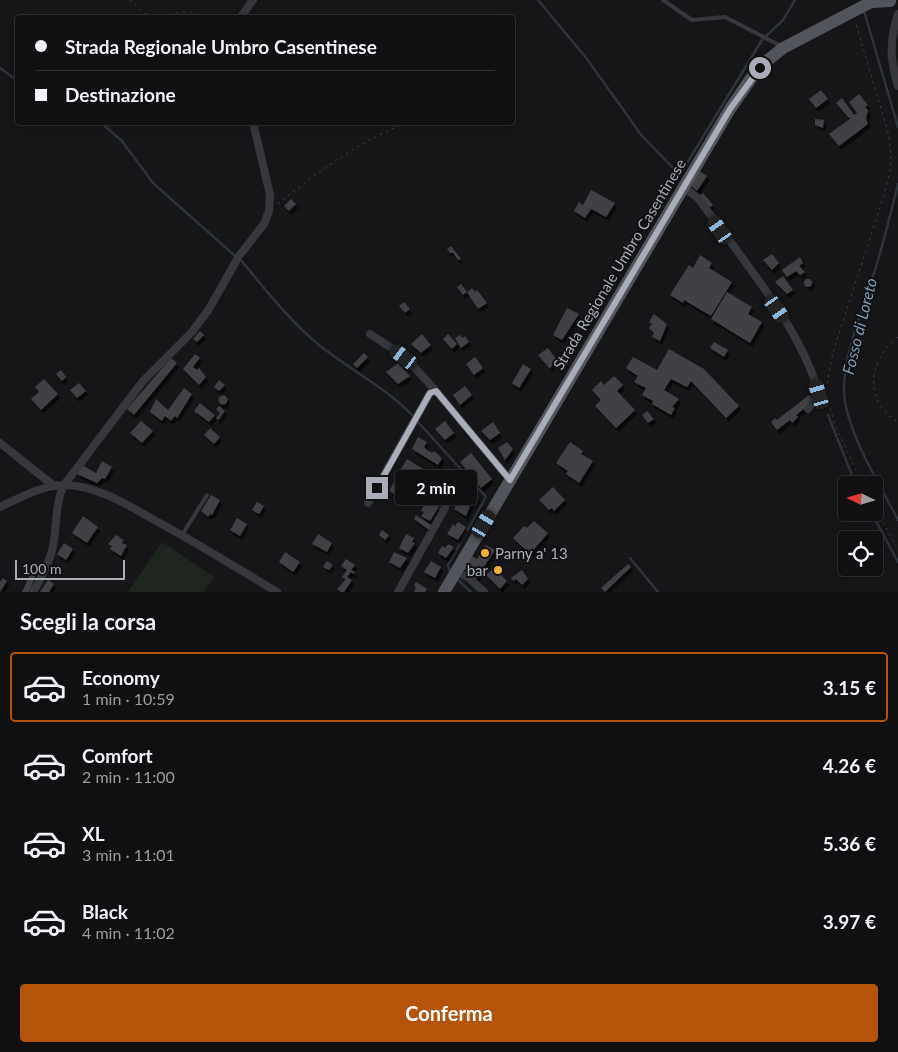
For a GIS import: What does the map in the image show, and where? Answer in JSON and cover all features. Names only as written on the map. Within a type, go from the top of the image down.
[{"type":"main road","points":[[864,6],[892,2]]},
{"type":"main road","name":"Strada Regionale Umbro Casentinese","points":[[444,592],[683,187],[730,109],[752,77],[783,48],[864,6]]},
{"type":"street","points":[[242,15],[253,0]]},
{"type":"street","points":[[898,14],[893,30],[890,52],[898,86]]},
{"type":"street","points":[[33,592],[44,573],[53,548],[59,495],[64,485],[143,381],[176,349],[210,309],[239,256],[264,224],[269,211],[270,195],[254,125]]},
{"type":"street","points":[[683,187],[698,198],[788,325],[805,354],[819,394],[808,409]]},
{"type":"street","points":[[370,334],[404,357],[436,391],[510,480]]},
{"type":"street","points":[[368,503],[430,393],[436,391]]},
{"type":"street","points":[[0,443],[54,486]]},
{"type":"street","points":[[0,507],[41,489],[54,486],[64,485],[83,488],[112,497],[182,535],[278,592]]},
{"type":"street","points":[[398,592],[445,508]]},
{"type":"street","points":[[456,571],[469,578],[484,592]]},
{"type":"lane","points":[[663,0],[692,20],[725,17],[783,48]]},
{"type":"lane","points":[[182,535],[207,495]]},
{"type":"path","points":[[130,0],[147,14],[153,15]]},
{"type":"path","points":[[859,476],[835,425],[828,406],[826,389],[833,352],[890,172],[891,154],[888,132],[864,6]]},
{"type":"path","points":[[172,15],[185,11],[195,12],[198,15]]},
{"type":"path","points":[[269,211],[344,156],[401,125]]},
{"type":"path","points":[[898,337],[882,353],[876,365],[874,381],[880,406],[898,422]]},
{"type":"path","points":[[883,521],[898,550]]},
{"type":"shaded area","points":[[162,542],[214,577],[204,592],[128,592]]},
{"type":"building","points":[[821,90],[828,99],[816,108],[809,99]]},
{"type":"building","points":[[859,94],[868,105],[865,107],[868,110],[866,119],[868,124],[839,146],[829,134],[851,118],[836,103],[842,98],[854,115],[857,113],[849,102]]},
{"type":"building","points":[[815,119],[824,120],[823,128],[815,125]]},
{"type":"building","points":[[700,171],[707,176],[697,191],[691,186]]},
{"type":"building","points":[[591,190],[615,203],[606,217],[591,209],[585,218],[574,211],[579,202],[583,205]]},
{"type":"building","points":[[703,193],[713,205],[709,208],[699,197]]},
{"type":"building","points":[[291,199],[296,204],[289,211],[284,206]]},
{"type":"building","points":[[451,246],[461,259],[458,260],[453,253],[450,253],[447,249]]},
{"type":"building","points":[[772,254],[779,263],[772,270],[763,260]]},
{"type":"building","points":[[700,255],[712,263],[709,268],[732,282],[711,316],[684,300],[683,303],[670,295],[689,265],[693,268]]},
{"type":"building","points":[[800,257],[803,263],[799,266],[805,272],[800,275],[796,271],[787,277],[782,270]]},
{"type":"building","points":[[783,276],[793,290],[787,294],[775,282]]},
{"type":"building","points":[[808,279],[812,283],[808,287],[804,283]]},
{"type":"building","points":[[461,284],[467,292],[463,295],[457,287]]},
{"type":"building","points":[[472,288],[475,292],[477,290],[487,303],[478,309],[467,292]]},
{"type":"building","points":[[727,292],[752,307],[748,314],[762,322],[750,343],[711,319]]},
{"type":"building","points":[[404,302],[410,309],[405,313],[399,306]]},
{"type":"building","points":[[567,308],[579,314],[562,340],[553,335]]},
{"type":"building","points":[[654,314],[667,324],[660,341],[652,337],[654,333],[649,328],[652,324],[649,322]]},
{"type":"building","points":[[200,331],[204,335],[197,342],[193,339]]},
{"type":"building","points":[[422,334],[431,345],[421,353],[411,344]]},
{"type":"building","points":[[448,334],[457,344],[452,349],[443,339]]},
{"type":"building","points":[[460,335],[463,338],[465,336],[469,342],[461,348],[455,338]]},
{"type":"building","points":[[714,342],[728,350],[724,357],[710,348]]},
{"type":"building","points":[[548,348],[556,359],[550,369],[538,355]]},
{"type":"building","points":[[669,349],[704,369],[739,406],[726,418],[691,381],[687,387],[671,379],[664,390],[679,399],[672,407],[675,408],[671,415],[652,404],[653,401],[642,395],[646,388],[634,382],[638,376],[626,368],[633,357],[657,370]]},
{"type":"building","points":[[364,353],[368,357],[357,368],[353,364]]},
{"type":"building","points":[[195,354],[200,358],[193,367],[197,370],[199,368],[206,377],[199,385],[183,369]]},
{"type":"building","points":[[475,357],[483,368],[474,375],[466,364]]},
{"type":"building","points":[[171,358],[177,363],[134,415],[127,409]]},
{"type":"building","points":[[398,363],[410,376],[398,384],[386,372]]},
{"type":"building","points":[[523,364],[531,369],[519,388],[512,383]]},
{"type":"building","points":[[61,370],[66,377],[62,381],[56,374]]},
{"type":"building","points":[[614,376],[623,385],[617,391],[635,410],[616,428],[595,406],[601,400],[592,390],[601,381],[604,385]]},
{"type":"building","points":[[44,379],[58,394],[41,410],[31,399],[39,392],[35,387]]},
{"type":"building","points":[[219,380],[225,385],[219,391],[214,387]]},
{"type":"building","points":[[79,383],[86,391],[77,398],[70,390]]},
{"type":"building","points":[[465,386],[472,395],[460,405],[453,395]]},
{"type":"building","points":[[184,388],[192,394],[177,418],[175,416],[171,421],[165,416],[162,421],[150,412],[156,399],[168,410]]},
{"type":"building","points":[[223,395],[228,400],[223,405],[218,400]]},
{"type":"building","points":[[809,395],[814,401],[796,415],[798,417],[792,423],[790,420],[777,430],[771,422],[775,418],[777,420]]},
{"type":"building","points":[[200,403],[215,415],[209,422],[194,411]]},
{"type":"building","points":[[219,406],[225,411],[218,420],[216,418],[220,413],[216,409]]},
{"type":"building","points":[[647,411],[654,419],[648,423],[642,415]]},
{"type":"building","points":[[141,421],[153,431],[142,443],[130,433]]},
{"type":"building","points":[[445,421],[454,433],[445,440],[435,429]]},
{"type":"building","points":[[493,422],[500,433],[490,440],[481,431]]},
{"type":"building","points":[[210,428],[220,437],[214,444],[204,435]]},
{"type":"building","points":[[418,437],[427,442],[424,447],[427,450],[432,453],[434,451],[442,458],[438,465],[412,449]]},
{"type":"building","points":[[507,442],[513,449],[505,460],[498,448]]},
{"type":"building","points":[[570,442],[583,451],[581,454],[593,461],[579,483],[566,474],[568,471],[556,463]]},
{"type":"building","points":[[471,453],[492,479],[481,488],[460,462]]},
{"type":"building","points":[[407,459],[433,475],[427,484],[401,469]]},
{"type":"building","points":[[102,461],[112,467],[105,479],[102,478],[97,483],[77,474],[82,465],[96,473]]},
{"type":"building","points":[[457,473],[472,485],[466,485],[462,481],[459,486],[452,483]]},
{"type":"building","points":[[396,479],[413,491],[407,501],[389,491]]},
{"type":"building","points":[[553,487],[565,500],[554,511],[552,508],[549,510],[539,500]]},
{"type":"building","points":[[465,490],[478,497],[475,503],[472,501],[466,516],[454,509]]},
{"type":"building","points":[[211,495],[220,500],[212,515],[210,514],[208,517],[201,511]]},
{"type":"building","points":[[427,500],[439,507],[430,521],[421,516],[424,512],[421,511]]},
{"type":"building","points":[[257,502],[264,506],[259,514],[252,510]]},
{"type":"building","points":[[416,515],[431,525],[429,530],[414,519]]},
{"type":"building","points":[[83,516],[98,527],[87,543],[72,533]]},
{"type":"building","points":[[237,518],[247,524],[240,536],[230,530]]},
{"type":"building","points":[[534,521],[548,533],[530,554],[513,538],[524,526],[527,528]]},
{"type":"building","points":[[458,522],[466,527],[458,540],[447,534],[453,524],[455,526]]},
{"type":"building","points":[[382,530],[389,535],[385,540],[379,535]]},
{"type":"building","points":[[318,534],[332,543],[327,552],[312,544]]},
{"type":"building","points":[[406,534],[414,538],[412,542],[415,543],[408,553],[399,548]]},
{"type":"building","points":[[116,535],[124,540],[122,543],[127,545],[121,556],[110,549],[112,546],[108,544]]},
{"type":"building","points":[[64,543],[73,549],[66,560],[57,554]]},
{"type":"building","points":[[448,544],[454,547],[446,558],[438,553],[442,546],[445,548]]},
{"type":"building","points":[[486,545],[495,550],[476,579],[464,569],[472,556],[477,559]]},
{"type":"building","points":[[285,552],[300,562],[293,572],[279,562]]},
{"type":"building","points":[[394,552],[407,558],[400,568],[389,562]]},
{"type":"building","points":[[346,559],[355,565],[351,570],[355,572],[354,574],[351,572],[347,577],[352,580],[344,592],[341,592],[337,589],[346,579],[342,577],[347,570],[341,566]]},
{"type":"building","points":[[327,561],[333,565],[329,570],[323,567]]},
{"type":"building","points":[[431,561],[441,567],[435,578],[424,572]]},
{"type":"building","points":[[628,564],[631,567],[605,592],[601,588]]},
{"type":"building","points":[[494,568],[507,581],[500,589],[486,575]]},
{"type":"building","points":[[32,570],[37,572],[29,592],[22,592]]},
{"type":"building","points":[[522,570],[528,579],[522,585],[516,579],[514,581],[511,578]]},
{"type":"building","points":[[3,578],[7,581],[0,592],[0,582]]},
{"type":"building","points":[[48,580],[54,584],[49,592],[40,592]]},
{"type":"building","points":[[416,582],[427,589],[425,592],[414,592]]},
{"type":"waterway","points":[[538,0],[587,59],[642,136],[678,173],[684,168],[762,40],[783,20],[795,0]]},
{"type":"waterway","name":"Fosso di Loreto","points":[[864,11],[898,127]]},
{"type":"waterway","points":[[0,68],[15,79]]},
{"type":"waterway","points":[[103,125],[122,141],[153,183],[234,255]]},
{"type":"waterway","name":"Fosso di Loreto","points":[[898,184],[880,253],[848,355],[844,387],[845,402],[860,447],[898,520]]},
{"type":"waterway","points":[[240,259],[278,304],[319,345],[392,397],[414,417]]},
{"type":"waterway","points":[[828,415],[852,476]]},
{"type":"waterway","points":[[417,421],[486,497],[448,565],[450,572]]},
{"type":"waterway","points":[[876,521],[898,562]]},
{"type":"waterway","points":[[630,558],[658,592]]},
{"type":"waterway","points":[[457,579],[471,592]]},
{"type":"place","name":"Parny a' 13","points":[[485,553]]},
{"type":"place","name":"bar","points":[[498,570]]},
{"type":"route","points":[[377,488],[430,393],[436,391],[510,480],[730,109],[760,68]]}]
